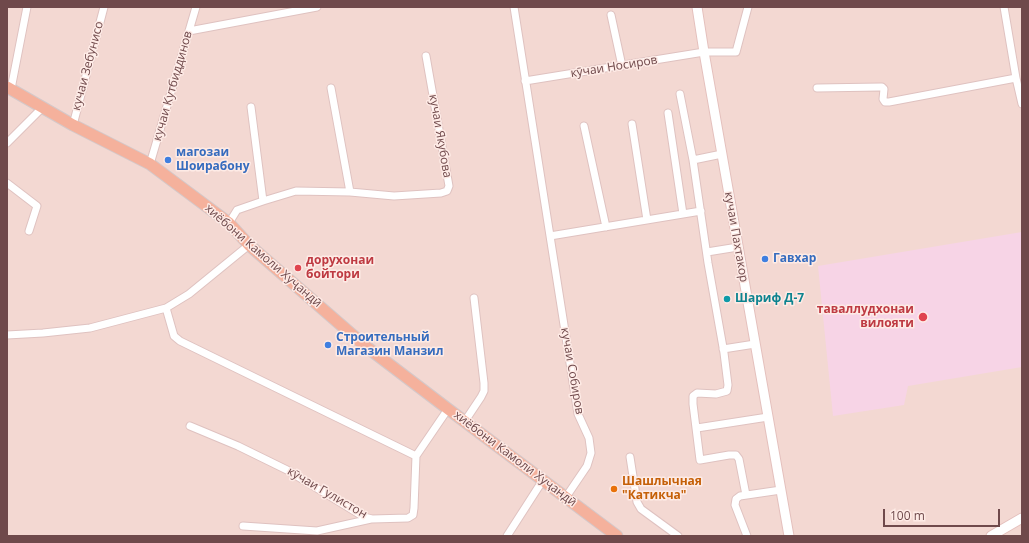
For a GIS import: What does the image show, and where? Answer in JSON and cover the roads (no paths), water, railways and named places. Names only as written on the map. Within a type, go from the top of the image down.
[{"type":"main road","name":"кучаи Пахтакор","points":[[697,7],[789,536]]},
{"type":"main road","name":"хиёбони Камоли Хуҷандӣ","points":[[9,88],[73,125],[150,164],[229,223],[249,245],[364,345],[617,536]]},
{"type":"main road","points":[[991,536],[1022,518]]},
{"type":"street","points":[[9,88],[27,7]]},
{"type":"street","name":"кучаи Зебунисо","points":[[73,125],[104,7]]},
{"type":"street","name":"кучаи Кутбиддинов","points":[[150,164],[196,7]]},
{"type":"street","points":[[189,31],[317,7]]},
{"type":"street","name":"кучаи Собиров","points":[[514,7],[578,414],[589,438],[591,453],[587,466],[566,497]]},
{"type":"street","name":"кӯчаи Носиров","points":[[525,81],[704,52],[736,52],[748,7]]},
{"type":"street","points":[[1004,7],[1022,104]]},
{"type":"street","points":[[611,14],[622,66]]},
{"type":"street","name":"кучаи Якубова","points":[[229,223],[237,210],[296,192],[350,192],[394,196],[441,193],[447,191],[449,186],[426,56]]},
{"type":"street","points":[[817,88],[882,87],[884,89],[883,99],[885,102],[889,102],[1016,78]]},
{"type":"street","points":[[331,88],[350,192]]},
{"type":"street","points":[[680,94],[693,160],[728,385],[727,391],[716,394],[696,393],[693,396],[700,460],[736,455],[739,459],[746,495]]},
{"type":"street","points":[[251,107],[263,201]]},
{"type":"street","points":[[7,143],[42,108]]},
{"type":"street","points":[[668,114],[683,214]]},
{"type":"street","points":[[632,124],[647,220]]},
{"type":"street","points":[[584,126],[606,227]]},
{"type":"street","points":[[693,160],[722,154]]},
{"type":"street","points":[[7,183],[37,206],[29,231]]},
{"type":"street","points":[[550,236],[701,211]]},
{"type":"street","points":[[7,335],[90,328],[166,308],[189,294],[249,245]]},
{"type":"street","points":[[707,252],[738,247]]},
{"type":"street","points":[[464,421],[484,391],[474,298]]},
{"type":"street","points":[[166,308],[174,336],[180,341],[416,456],[448,409]]},
{"type":"street","points":[[723,349],[756,344]]},
{"type":"street","points":[[697,428],[768,417]]},
{"type":"street","name":"кӯчаи Гулистон","points":[[190,426],[238,446],[287,470],[364,517],[372,519],[408,518],[413,515],[416,456]]},
{"type":"street","points":[[630,457],[637,502],[641,509],[678,536]]},
{"type":"street","points":[[507,536],[543,480]]},
{"type":"street","points":[[747,536],[735,505],[736,499],[740,496],[781,490]]},
{"type":"street","points":[[243,526],[317,531],[372,519]]},
{"type":"place","name":"магозаи Шоирабону","points":[[168,160]]},
{"type":"place","name":"Гавхар","points":[[765,259]]},
{"type":"place","name":"дорухонаи бойтори","points":[[298,268]]},
{"type":"place","name":"Шариф Д-7","points":[[727,299]]},
{"type":"place","name":"таваллудхонаи вилояти","points":[[923,317]]},
{"type":"place","name":"Строительный Магазин Манзил","points":[[328,345]]},
{"type":"place","name":"Шашлычная \"Катикча\"","points":[[614,489]]}]
